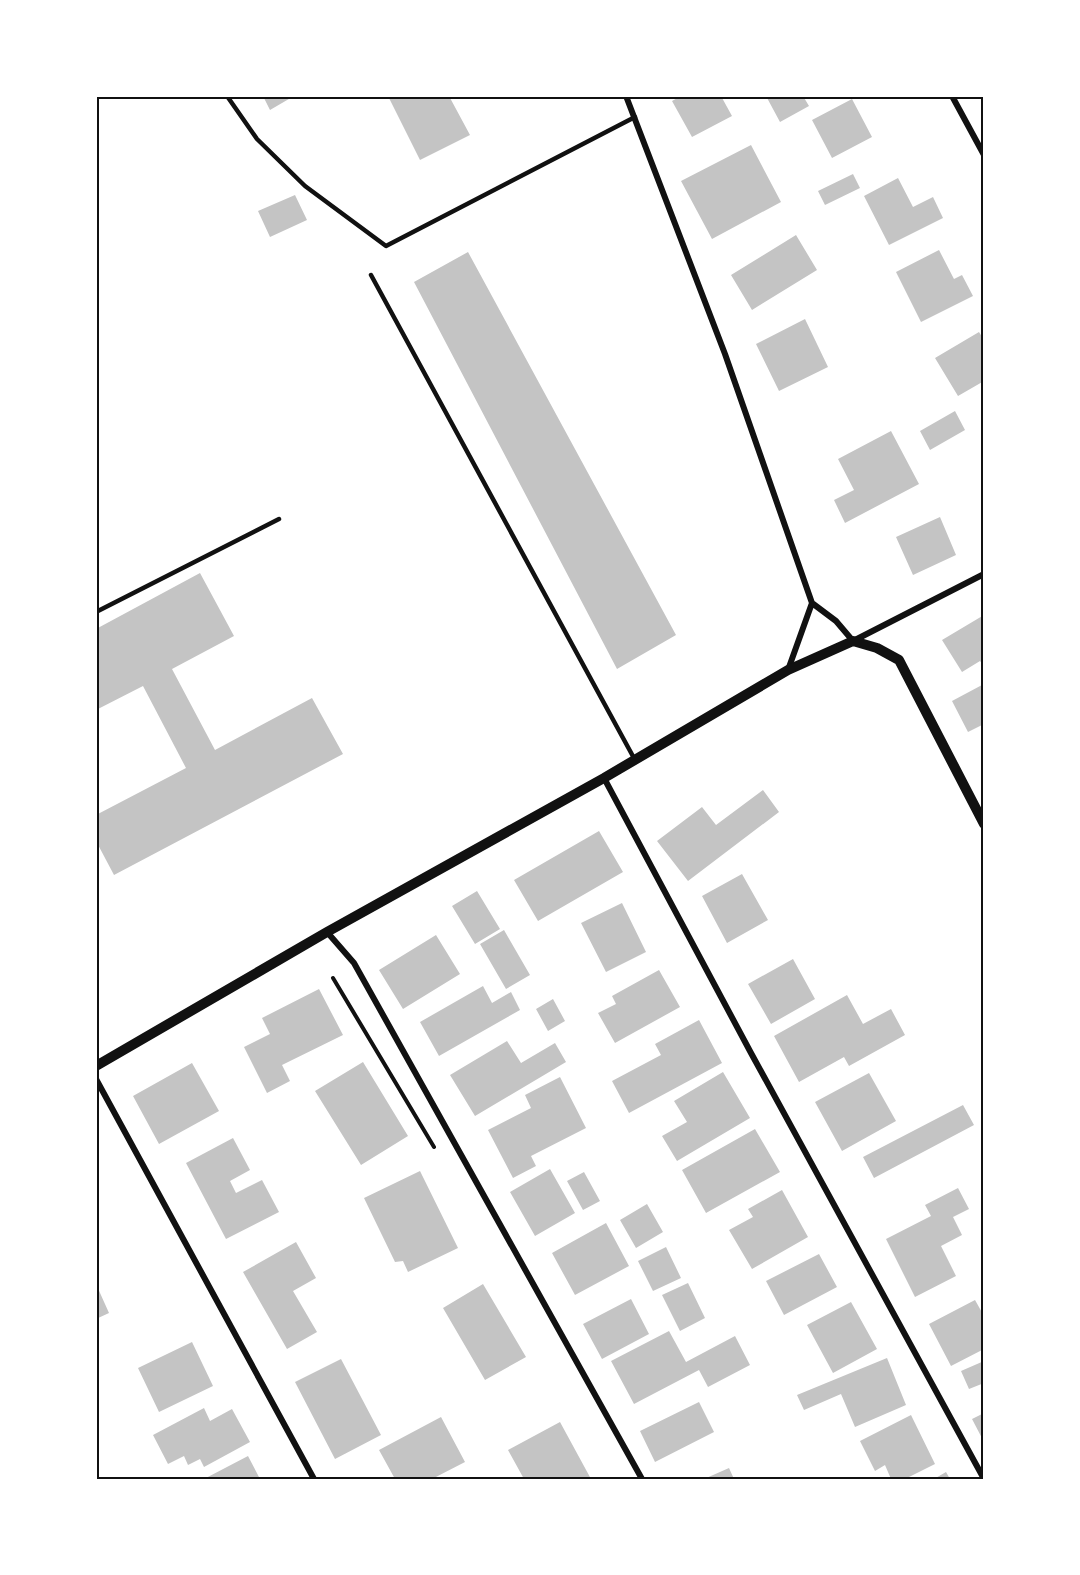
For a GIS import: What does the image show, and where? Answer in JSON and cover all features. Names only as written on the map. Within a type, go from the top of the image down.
[{"type":"street","points":[[626,96],[725,354],[812,603],[836,621],[853,641],[877,648],[899,660],[984,824]]},
{"type":"street","points":[[952,96],[984,155]]},
{"type":"street","points":[[96,1066],[327,932],[604,778],[788,670],[853,641],[984,574]]},
{"type":"street","points":[[788,670],[812,603]]},
{"type":"street","points":[[604,778],[750,1053],[984,1479]]},
{"type":"street","points":[[327,932],[354,963],[642,1479]]},
{"type":"street","points":[[96,1078],[314,1479]]},
{"type":"lane","points":[[226,96],[257,139],[305,186],[386,246],[635,117]]},
{"type":"lane","points":[[371,274],[635,760]]},
{"type":"lane","points":[[96,612],[279,519]]},
{"type":"building","points":[[263,96],[294,96],[270,110]]},
{"type":"building","points":[[388,96],[449,96],[470,135],[420,160]]},
{"type":"building","points":[[681,96],[721,96],[732,116],[692,137],[672,101]]},
{"type":"building","points":[[766,96],[803,96],[809,106],[780,122]]},
{"type":"building","points":[[852,99],[872,137],[832,158],[812,120]]},
{"type":"building","points":[[751,145],[781,202],[712,239],[681,181]]},
{"type":"building","points":[[853,174],[860,188],[825,205],[818,191]]},
{"type":"building","points":[[898,178],[913,207],[933,197],[943,218],[889,245],[864,196]]},
{"type":"building","points":[[295,195],[307,220],[270,237],[258,211]]},
{"type":"building","points":[[796,235],[817,270],[752,310],[731,275]]},
{"type":"building","points":[[939,250],[954,279],[962,275],[973,296],[921,322],[896,272]]},
{"type":"building","points":[[468,252],[676,635],[617,669],[414,282]]},
{"type":"building","points":[[805,319],[828,367],[779,391],[756,344]]},
{"type":"building","points":[[979,332],[984,340],[984,381],[958,396],[935,358]]},
{"type":"building","points":[[955,411],[965,430],[930,450],[920,431]]},
{"type":"building","points":[[891,431],[919,484],[845,523],[834,500],[854,490],[838,459]]},
{"type":"building","points":[[940,517],[956,555],[913,575],[896,537]]},
{"type":"building","points":[[200,573],[234,636],[172,669],[215,750],[312,698],[343,754],[114,875],[96,841],[96,815],[186,768],[143,686],[96,710],[96,629]]},
{"type":"building","points":[[984,615],[984,666],[980,661],[962,672],[942,640]]},
{"type":"building","points":[[982,685],[984,724],[968,732],[952,701]]},
{"type":"building","points":[[763,790],[779,812],[688,881],[657,841],[702,807],[716,825]]},
{"type":"building","points":[[599,831],[623,872],[538,921],[514,880]]},
{"type":"building","points":[[742,874],[768,920],[727,943],[702,896]]},
{"type":"building","points":[[477,891],[500,929],[475,944],[452,906]]},
{"type":"building","points":[[622,903],[646,952],[606,972],[581,923]]},
{"type":"building","points":[[504,930],[530,975],[506,989],[480,944]]},
{"type":"building","points":[[436,935],[460,974],[403,1009],[379,970]]},
{"type":"building","points":[[793,959],[815,999],[771,1024],[748,984]]},
{"type":"building","points":[[659,970],[680,1007],[615,1043],[598,1013],[616,1004],[612,996]]},
{"type":"building","points":[[483,986],[492,1003],[511,992],[520,1010],[439,1056],[420,1022]]},
{"type":"building","points":[[319,989],[343,1035],[282,1065],[290,1081],[267,1093],[244,1047],[270,1034],[262,1018]]},
{"type":"building","points":[[847,995],[863,1024],[891,1009],[905,1035],[849,1066],[844,1057],[799,1082],[774,1036]]},
{"type":"building","points":[[553,999],[565,1021],[548,1031],[536,1009]]},
{"type":"building","points":[[699,1020],[722,1063],[629,1113],[612,1081],[661,1055],[655,1044]]},
{"type":"building","points":[[507,1041],[521,1063],[555,1043],[566,1062],[475,1116],[450,1075]]},
{"type":"building","points":[[363,1062],[408,1136],[361,1165],[315,1091]]},
{"type":"building","points":[[192,1063],[219,1111],[159,1144],[133,1096]]},
{"type":"building","points":[[723,1072],[750,1118],[677,1161],[662,1136],[687,1122],[674,1101]]},
{"type":"building","points":[[869,1073],[896,1121],[842,1151],[815,1102]]},
{"type":"building","points":[[560,1077],[586,1128],[531,1156],[536,1166],[513,1178],[488,1130],[531,1108],[525,1095]]},
{"type":"building","points":[[963,1105],[974,1125],[874,1178],[863,1157]]},
{"type":"building","points":[[755,1129],[780,1172],[706,1213],[682,1170]]},
{"type":"building","points":[[233,1138],[250,1170],[230,1181],[236,1193],[262,1180],[279,1212],[226,1239],[186,1163]]},
{"type":"building","points":[[550,1169],[575,1213],[535,1236],[510,1192]]},
{"type":"building","points":[[420,1171],[458,1248],[408,1272],[403,1261],[395,1262],[364,1198]]},
{"type":"building","points":[[584,1172],[600,1201],[583,1210],[567,1181]]},
{"type":"building","points":[[958,1188],[969,1209],[953,1217],[962,1235],[941,1246],[956,1276],[915,1297],[886,1239],[931,1216],[925,1205]]},
{"type":"building","points":[[782,1190],[808,1237],[752,1269],[729,1230],[753,1217],[748,1209]]},
{"type":"building","points":[[647,1204],[663,1232],[636,1248],[620,1220]]},
{"type":"building","points":[[606,1223],[629,1266],[575,1295],[552,1253]]},
{"type":"building","points":[[296,1242],[316,1278],[293,1291],[317,1332],[287,1349],[243,1272]]},
{"type":"building","points":[[666,1247],[681,1278],[653,1291],[638,1261]]},
{"type":"building","points":[[819,1254],[837,1287],[784,1315],[766,1281]]},
{"type":"building","points":[[688,1283],[705,1318],[680,1331],[662,1295]]},
{"type":"building","points":[[96,1284],[109,1313],[96,1319]]},
{"type":"building","points":[[483,1284],[526,1357],[485,1380],[443,1308]]},
{"type":"building","points":[[631,1299],[649,1334],[602,1359],[583,1324]]},
{"type":"building","points":[[975,1300],[984,1316],[984,1349],[951,1366],[929,1324]]},
{"type":"building","points":[[851,1302],[877,1349],[833,1373],[807,1325]]},
{"type":"building","points":[[669,1331],[686,1362],[735,1336],[750,1365],[708,1387],[699,1370],[634,1404],[611,1361]]},
{"type":"building","points":[[192,1342],[213,1386],[159,1412],[138,1368]]},
{"type":"building","points":[[887,1358],[906,1405],[855,1427],[841,1394],[804,1410],[797,1395]]},
{"type":"building","points":[[341,1359],[381,1435],[335,1459],[295,1382]]},
{"type":"building","points":[[984,1361],[984,1383],[969,1389],[961,1371]]},
{"type":"building","points":[[699,1402],[714,1432],[655,1462],[640,1431]]},
{"type":"building","points":[[204,1408],[210,1421],[232,1409],[250,1442],[204,1467],[200,1459],[188,1465],[184,1456],[168,1464],[153,1435]]},
{"type":"building","points":[[984,1413],[984,1442],[972,1419]]},
{"type":"building","points":[[911,1415],[935,1464],[905,1479],[891,1479],[885,1465],[875,1471],[860,1441]]},
{"type":"building","points":[[441,1417],[465,1462],[432,1479],[395,1479],[379,1450]]},
{"type":"building","points":[[560,1422],[591,1479],[524,1479],[508,1450]]},
{"type":"building","points":[[248,1456],[260,1479],[204,1479]]},
{"type":"building","points":[[729,1468],[734,1479],[704,1479]]},
{"type":"building","points":[[946,1472],[950,1479],[934,1479]]}]
